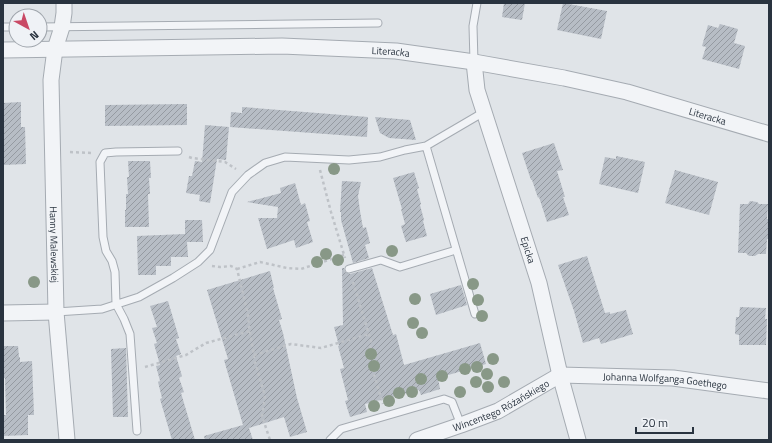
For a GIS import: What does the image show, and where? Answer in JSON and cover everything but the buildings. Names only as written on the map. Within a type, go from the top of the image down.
[{"type":"street","name":"Hanny Malewskiej","points":[[64,3],[62,27],[55,49],[51,80],[56,312],[67,440]]},
{"type":"street","name":"Literacka","points":[[3,50],[282,46],[396,51],[474,62],[564,78],[627,92],[769,134]]},
{"type":"street","name":"Epicka","points":[[474,62],[477,90],[539,283],[560,375],[578,440]]},
{"type":"street","points":[[3,313],[56,312]]},
{"type":"street","name":"Johanna Wolfganga Goethego","points":[[560,375],[674,378],[769,391]]},
{"type":"street","name":"Wincentego Różańskiego","points":[[417,440],[498,411],[560,375]]},
{"type":"lane","points":[[474,62],[473,26],[477,3]]},
{"type":"lane","points":[[48,27],[378,23]]},
{"type":"lane","points":[[56,312],[102,309],[139,297],[198,262],[210,250],[232,192],[248,175],[265,164],[285,157],[349,160],[380,157],[426,146],[484,112]]},
{"type":"lane","points":[[426,146],[475,314]]},
{"type":"lane","points":[[138,431],[130,334],[116,304],[115,272],[112,261],[106,251],[103,237],[100,162],[105,153],[178,151]]},
{"type":"lane","points":[[349,269],[381,260],[400,267],[456,250]]},
{"type":"lane","points":[[330,440],[341,429],[444,399],[452,402],[461,425]]},
{"type":"path","points":[[178,151],[192,158],[225,162],[248,175]]},
{"type":"path","points":[[53,152],[105,153]]},
{"type":"path","points":[[320,159],[321,173],[331,212],[371,341],[369,358],[386,416]]},
{"type":"path","points":[[198,262],[220,267],[231,266],[237,269],[260,262],[286,268],[301,269],[344,255]]},
{"type":"path","points":[[237,269],[248,314],[255,362],[265,396],[262,416],[270,440]]},
{"type":"path","points":[[133,370],[186,355],[206,343],[250,331]]},
{"type":"path","points":[[254,355],[291,344],[321,348],[369,334]]}]
